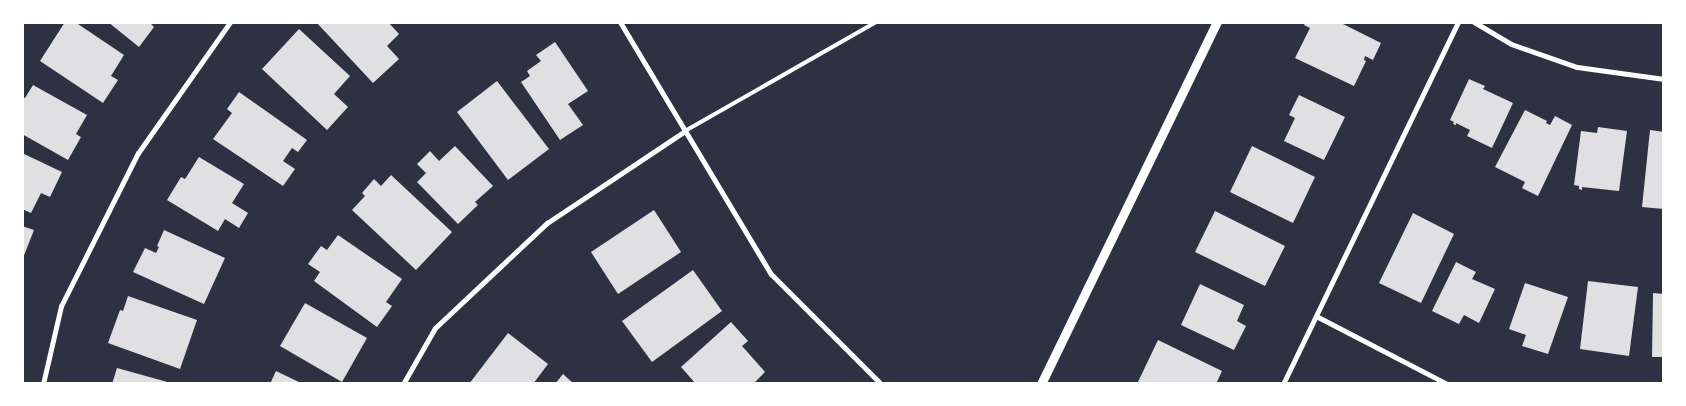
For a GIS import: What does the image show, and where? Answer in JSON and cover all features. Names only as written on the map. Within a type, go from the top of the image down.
[{"type":"street","points":[[43,384],[61,306],[138,154],[230,22]]},
{"type":"street","points":[[620,22],[771,274],[881,384]]},
{"type":"street","points":[[1041,384],[1217,22]]},
{"type":"street","points":[[1283,384],[1458,22]]},
{"type":"street","points":[[1474,22],[1511,44],[1577,67],[1664,79]]},
{"type":"street","points":[[403,384],[436,328],[547,223],[685,131]]},
{"type":"street","points":[[1316,316],[1447,384]]},
{"type":"lane","points":[[685,131],[876,22]]},
{"type":"building","points":[[65,22],[75,22],[124,55],[111,76],[118,80],[103,103],[40,61]]},
{"type":"building","points":[[108,22],[149,22],[154,27],[139,47]]},
{"type":"building","points":[[316,22],[388,22],[399,34],[387,46],[399,59],[373,83]]},
{"type":"building","points":[[1306,22],[1339,22],[1381,43],[1373,60],[1365,56],[1364,60],[1366,61],[1354,86],[1295,58],[1310,28],[1304,25]]},
{"type":"building","points":[[299,29],[350,76],[334,94],[348,107],[327,130],[262,69]]},
{"type":"building","points":[[555,42],[588,91],[568,104],[583,125],[560,140],[521,82],[530,76],[527,71],[541,61],[536,55]]},
{"type":"building","points":[[1469,79],[1485,86],[1483,89],[1513,103],[1492,148],[1467,136],[1470,130],[1456,123],[1456,125],[1453,124],[1454,122],[1450,120]]},
{"type":"building","points":[[497,81],[549,149],[508,180],[457,112]]},
{"type":"building","points":[[33,85],[87,115],[76,134],[81,137],[68,160],[22,134],[22,97],[25,98]]},
{"type":"building","points":[[239,92],[307,140],[298,152],[292,148],[283,161],[295,169],[283,186],[213,139],[232,113],[227,109]]},
{"type":"building","points":[[1299,95],[1345,117],[1324,160],[1284,141],[1295,118],[1289,115]]},
{"type":"building","points":[[1525,110],[1547,121],[1546,123],[1550,125],[1555,116],[1572,125],[1538,196],[1522,188],[1525,182],[1495,167]]},
{"type":"building","points":[[1598,127],[1627,131],[1619,191],[1582,187],[1582,190],[1579,189],[1579,186],[1574,185],[1581,131],[1597,133]]},
{"type":"building","points":[[1650,130],[1664,132],[1664,209],[1642,207]]},
{"type":"building","points":[[455,146],[493,186],[475,202],[478,205],[458,224],[417,182],[426,173],[417,164],[430,151],[439,161]]},
{"type":"building","points":[[1252,146],[1315,177],[1293,223],[1230,192]]},
{"type":"building","points":[[22,153],[62,172],[50,197],[41,193],[31,213],[22,209]]},
{"type":"building","points":[[199,157],[244,184],[232,203],[248,213],[239,228],[225,219],[218,231],[167,200],[181,177],[185,179]]},
{"type":"building","points":[[391,175],[452,232],[416,270],[352,210],[365,196],[362,193],[374,179],[381,186]]},
{"type":"building","points":[[654,210],[681,252],[618,294],[591,252]]},
{"type":"building","points":[[1215,211],[1285,246],[1265,286],[1195,252]]},
{"type":"building","points":[[1413,213],[1454,234],[1421,303],[1379,283]]},
{"type":"building","points":[[22,226],[34,230],[23,258],[22,258]]},
{"type":"building","points":[[164,230],[225,258],[204,304],[133,272],[145,248],[156,253]]},
{"type":"building","points":[[338,235],[402,279],[386,302],[392,306],[377,327],[314,281],[320,272],[308,264],[321,246],[327,250]]},
{"type":"building","points":[[1456,262],[1476,272],[1472,279],[1495,289],[1479,323],[1464,315],[1459,324],[1432,311]]},
{"type":"building","points":[[693,270],[722,311],[652,362],[622,321]]},
{"type":"building","points":[[1588,281],[1638,287],[1629,356],[1580,349]]},
{"type":"building","points":[[1525,283],[1568,297],[1548,354],[1522,346],[1526,335],[1509,329]]},
{"type":"building","points":[[1200,284],[1244,305],[1237,321],[1246,326],[1234,350],[1181,325]]},
{"type":"building","points":[[1653,293],[1664,294],[1664,357],[1652,357]]},
{"type":"building","points":[[128,296],[197,320],[180,369],[108,343],[120,310],[123,311]]},
{"type":"building","points":[[305,303],[367,338],[342,382],[280,346]]},
{"type":"building","points":[[731,322],[748,341],[742,346],[765,372],[753,384],[696,384],[681,367]]},
{"type":"building","points":[[508,333],[548,364],[533,384],[469,384]]},
{"type":"building","points":[[1158,340],[1222,371],[1216,384],[1137,384]]},
{"type":"building","points":[[117,368],[171,383],[112,384]]},
{"type":"building","points":[[276,371],[303,384],[270,384]]},
{"type":"building","points":[[563,374],[574,384],[555,384]]}]
